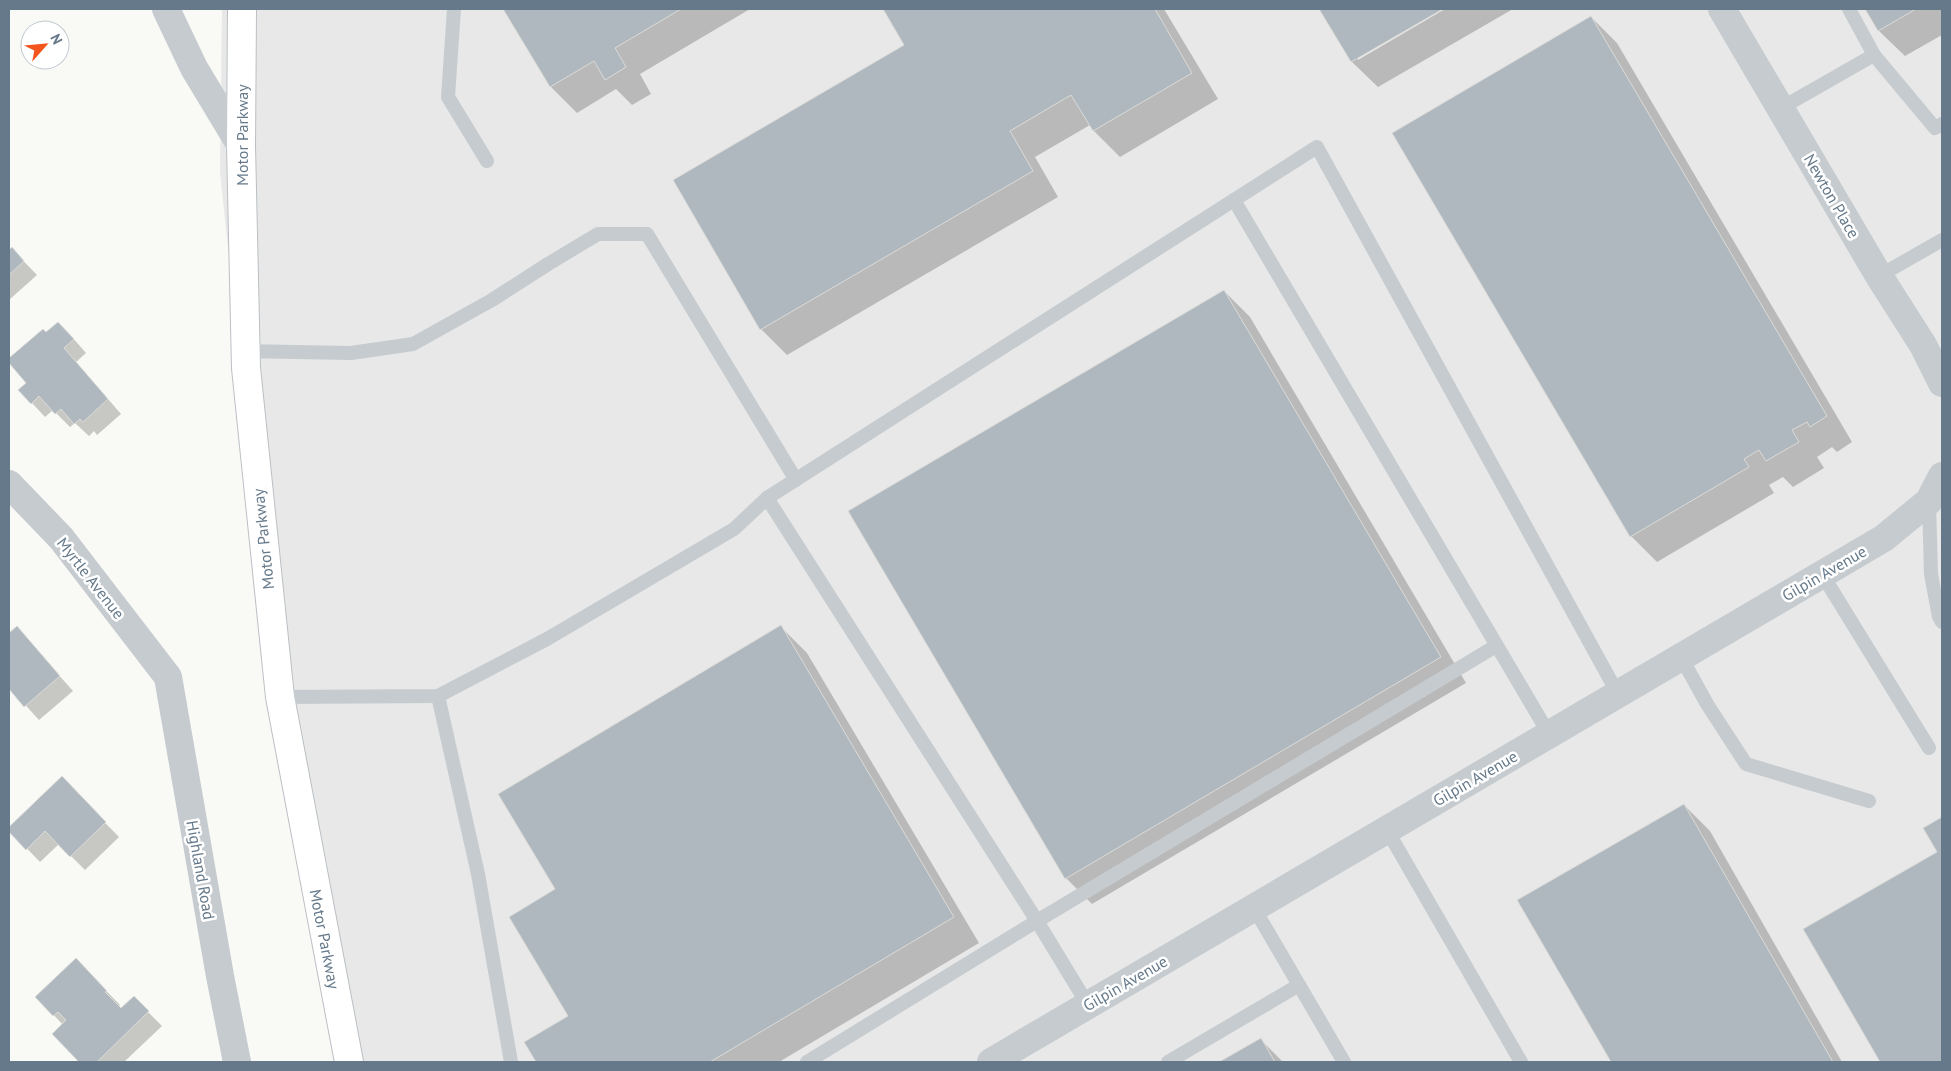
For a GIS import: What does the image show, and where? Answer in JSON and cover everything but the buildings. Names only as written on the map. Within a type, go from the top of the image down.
[{"type":"main road","name":"Motor Parkway","points":[[242,9],[240,146],[245,351],[280,697],[349,1062]]},
{"type":"street","points":[[166,9],[194,68],[240,146]]},
{"type":"street","name":"Newton Place","points":[[1722,9],[1879,276],[1923,345],[1942,383]]},
{"type":"street","name":"Gilpin Avenue","points":[[991,1062],[1884,538],[1929,501],[1942,476]]},
{"type":"street","name":"Myrtle Avenue","points":[[9,484],[61,538],[168,677]]},
{"type":"street","name":"Highland Road","points":[[168,677],[220,976],[237,1062]]},
{"type":"lane","points":[[454,9],[448,97],[487,161]]},
{"type":"lane","points":[[1849,9],[1874,55],[1935,128],[1942,124]]},
{"type":"lane","points":[[1781,108],[1874,55]]},
{"type":"lane","points":[[280,697],[438,696],[546,638],[734,529],[767,498],[1316,148],[1618,694]]},
{"type":"lane","points":[[1234,200],[1549,734]]},
{"type":"lane","points":[[245,351],[351,353],[413,344],[492,300],[598,234],[647,234],[796,480]]},
{"type":"lane","points":[[1879,276],[1942,240]]},
{"type":"lane","points":[[767,498],[1037,921],[1088,1005]]},
{"type":"lane","points":[[1929,501],[1931,574],[1939,617],[1942,622]]},
{"type":"lane","points":[[1822,574],[1929,748]]},
{"type":"lane","points":[[807,1062],[1037,921],[1496,646]]},
{"type":"lane","points":[[1682,657],[1707,704],[1746,764],[1869,801]]},
{"type":"lane","points":[[438,696],[478,874],[511,1062]]},
{"type":"lane","points":[[1387,830],[1521,1062]]},
{"type":"lane","points":[[1254,908],[1344,1062]]},
{"type":"lane","points":[[1168,1062],[1299,985]]},
{"type":"shaded area","points":[[222,9],[1942,9],[1942,1062],[346,1062],[276,701],[220,172]]}]
